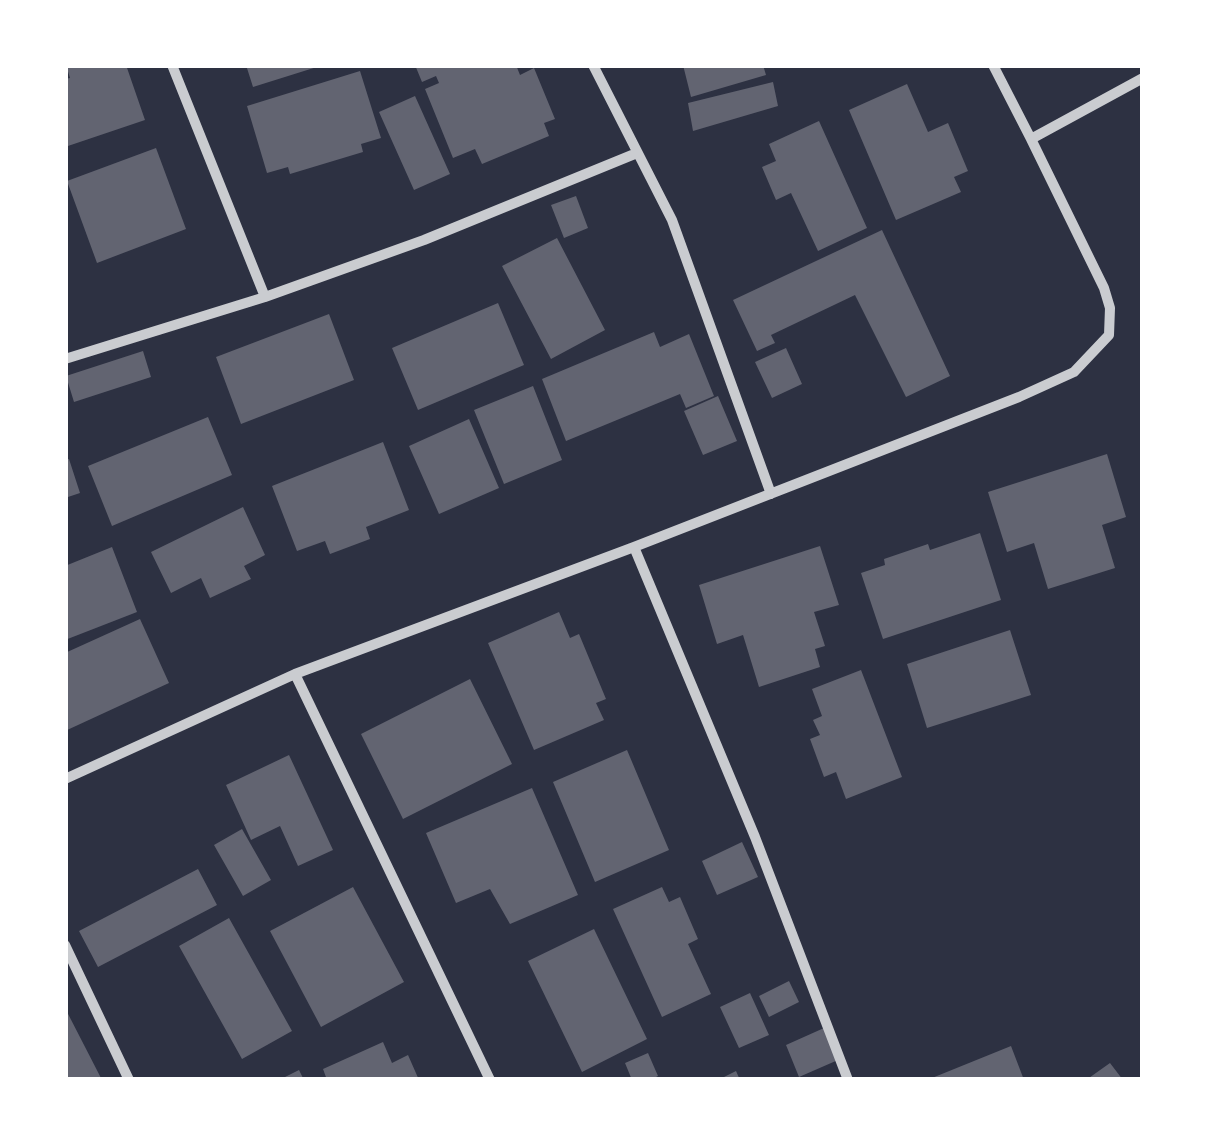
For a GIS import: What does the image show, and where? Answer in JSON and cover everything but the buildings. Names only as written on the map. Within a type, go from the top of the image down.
[{"type":"street","points":[[172,65],[265,297]]},
{"type":"street","points":[[594,65],[672,220],[771,494]]},
{"type":"street","points":[[65,779],[296,674],[634,548],[1074,372],[1109,334],[1110,308],[1104,288],[994,65]]},
{"type":"street","points":[[1031,139],[1143,78]]},
{"type":"street","points":[[65,358],[265,297],[424,240],[638,154]]},
{"type":"street","points":[[634,548],[755,837],[848,1080]]},
{"type":"street","points":[[296,674],[490,1080]]},
{"type":"street","points":[[65,945],[129,1080]]}]
